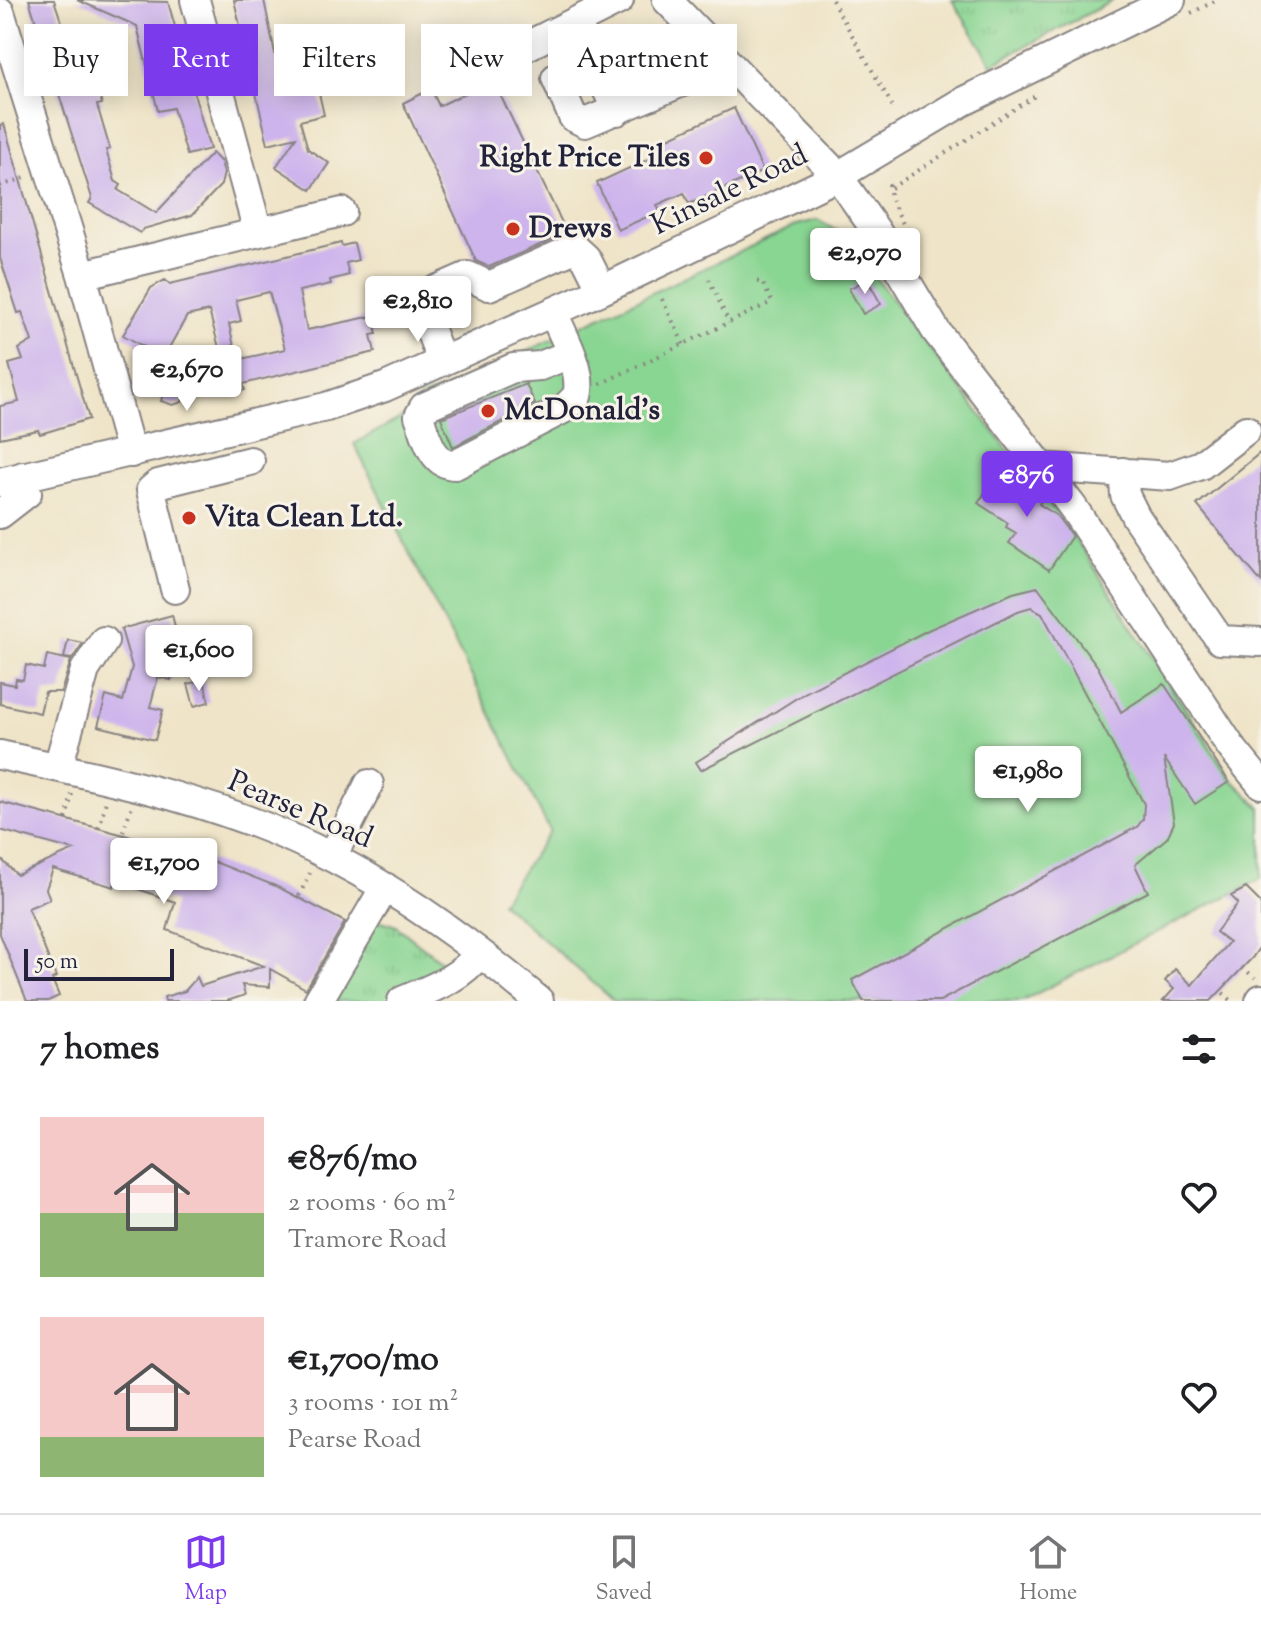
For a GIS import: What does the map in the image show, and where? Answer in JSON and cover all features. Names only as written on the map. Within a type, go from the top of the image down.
[{"type":"street","points":[[195,0],[258,232]]},
{"type":"street","points":[[532,44],[619,0]]},
{"type":"street","points":[[667,0],[689,24]]},
{"type":"street","name":"Kinsale Road","points":[[12,479],[344,402],[442,362],[602,290],[838,176],[962,102],[1171,0]]},
{"type":"street","points":[[0,12],[140,451],[158,484]]},
{"type":"street","points":[[576,23],[617,111]]},
{"type":"street","points":[[737,74],[838,176],[877,232],[936,331],[1101,549],[1231,747],[1261,784]]},
{"type":"street","points":[[565,96],[578,121],[593,121],[651,96]]},
{"type":"street","points":[[82,275],[342,212]]},
{"type":"street","points":[[442,362],[418,298],[468,276],[489,286],[575,248],[586,258],[602,290]]},
{"type":"street","points":[[553,312],[574,369],[577,396],[565,408],[455,465],[447,465],[435,456],[419,416],[424,407],[513,368],[540,366],[574,369]]},
{"type":"street","points":[[1041,467],[1152,476],[1187,473],[1246,430]]},
{"type":"street","points":[[175,589],[151,490],[158,484],[250,461]]},
{"type":"street","points":[[1123,472],[1125,495],[1136,517],[1220,640],[1261,642]]},
{"type":"street","name":"Kinsale Road","points":[[0,514],[27,493],[12,479]]},
{"type":"street","points":[[58,767],[85,670],[104,641]]},
{"type":"street","name":"Pearse Road","points":[[0,755],[146,789],[230,815],[332,857],[385,887],[539,1001]]},
{"type":"street","points":[[332,857],[369,784]]},
{"type":"street","points":[[318,1001],[385,887]]},
{"type":"street","points":[[402,1001],[449,980],[470,966],[479,954]]},
{"type":"path","points":[[832,0],[893,107]]},
{"type":"path","points":[[894,207],[890,186],[1030,98]]},
{"type":"path","points":[[709,279],[729,323]]},
{"type":"path","points":[[574,369],[601,384],[772,302],[762,282],[752,281]]},
{"type":"path","points":[[662,299],[684,345]]},
{"type":"path","points":[[1242,967],[1260,982]]},
{"type":"path","points":[[1223,993],[1232,1001]]},
{"type":"green space","points":[[952,0],[1114,0],[992,64]]},
{"type":"green space","points":[[817,220],[841,233],[1074,536],[1230,778],[1261,808],[1261,879],[1022,1001],[614,1001],[501,902],[550,831],[354,444],[404,416],[421,396],[448,388],[797,225]]},
{"type":"green space","points":[[382,921],[396,926],[447,966],[389,1001],[324,1001],[374,923]]},
{"type":"building","points":[[29,0],[54,0],[62,24],[37,24]]},
{"type":"building","points":[[77,0],[168,2],[174,24],[144,24],[144,54],[137,26]]},
{"type":"building","points":[[234,0],[264,0],[274,48],[274,96],[320,96],[324,115],[300,121],[308,149],[329,163],[311,190],[276,167],[296,137],[268,144],[257,96],[258,24],[240,24]]},
{"type":"building","points":[[421,94],[434,96],[439,106],[460,96],[501,96],[567,233],[489,267],[476,261],[403,103]]},
{"type":"building","points":[[60,96],[100,96],[102,104],[97,105],[110,149],[106,150],[115,181],[121,185],[118,190],[156,213],[212,153],[221,162],[224,173],[221,185],[192,215],[143,229],[140,233],[89,203],[92,198]]},
{"type":"building","points":[[154,96],[195,96],[210,149],[187,155],[173,108],[158,111]]},
{"type":"building","points":[[734,108],[763,171],[689,204],[684,193],[657,205],[660,211],[618,230],[597,183],[664,152],[659,142]]},
{"type":"building","points":[[4,124],[89,419],[40,434],[38,430],[0,438],[0,406],[19,402],[9,364],[23,360],[19,349],[32,341],[22,312],[18,313],[0,258],[0,125]]},
{"type":"building","points":[[341,243],[342,246],[354,243],[358,260],[346,263],[349,275],[330,280],[331,284],[299,291],[307,330],[373,316],[377,334],[371,335],[375,352],[243,384],[245,390],[231,393],[230,387],[184,396],[182,402],[173,405],[161,401],[164,391],[144,384],[155,353],[123,335],[151,288],[165,280],[170,284]],"holes":[[[269,292],[285,349],[237,360],[229,324],[241,321],[236,300]],[[209,311],[221,355],[190,362],[166,353],[187,316]]]},
{"type":"building","points":[[867,279],[881,304],[863,314],[849,289]]},
{"type":"building","name":"McDonald's","points":[[526,384],[535,404],[453,447],[441,418]]},
{"type":"building","points":[[1261,452],[1261,582],[1197,505]]},
{"type":"building","points":[[1001,469],[1043,498],[1039,504],[1057,516],[1072,536],[1049,570],[1009,543],[1016,533],[1006,527],[1008,523],[978,503]]},
{"type":"building","points":[[1038,587],[1098,667],[1121,712],[1164,684],[1229,782],[1195,804],[1164,758],[1174,823],[1167,838],[1135,865],[1148,892],[940,1001],[863,1001],[852,980],[1137,827],[1143,819],[1144,804],[1042,613],[1031,607],[1018,611],[701,770],[696,762],[806,692],[928,630],[1013,593]]},
{"type":"building","points":[[172,615],[180,646],[171,680],[158,677],[150,707],[163,710],[155,740],[98,726],[106,696],[123,701],[132,667],[121,629]]},
{"type":"building","points":[[68,640],[83,643],[72,659],[64,658]]},
{"type":"building","points":[[47,655],[71,660],[61,692],[45,692],[40,713],[0,704],[0,682],[15,685],[16,679],[23,680],[26,665],[44,669]]},
{"type":"building","points":[[204,680],[209,702],[194,706],[188,684]]},
{"type":"building","points":[[0,802],[192,853],[278,887],[345,922],[306,989],[270,969],[270,987],[242,985],[245,995],[227,1001],[165,1001],[164,997],[185,991],[197,977],[201,986],[264,966],[167,930],[175,902],[115,881],[114,887],[53,869],[46,889],[50,899],[28,908],[56,977],[52,979],[59,996],[48,1001],[27,1001],[0,934],[0,858],[17,875],[74,850],[0,830]]},
{"type":"building","points":[[1246,888],[1261,903],[1261,945],[1252,958],[1211,1001],[1163,1001],[1174,989],[1165,981],[1175,969],[1192,985],[1229,942],[1216,932],[1238,903],[1231,896]]},
{"type":"place","name":"Right Price Tiles","points":[[706,158]]},
{"type":"place","name":"Drews","points":[[513,229]]},
{"type":"place","name":"McDonald's","points":[[488,411]]},
{"type":"place","name":"Vita Clean Ltd.","points":[[189,518]]}]
